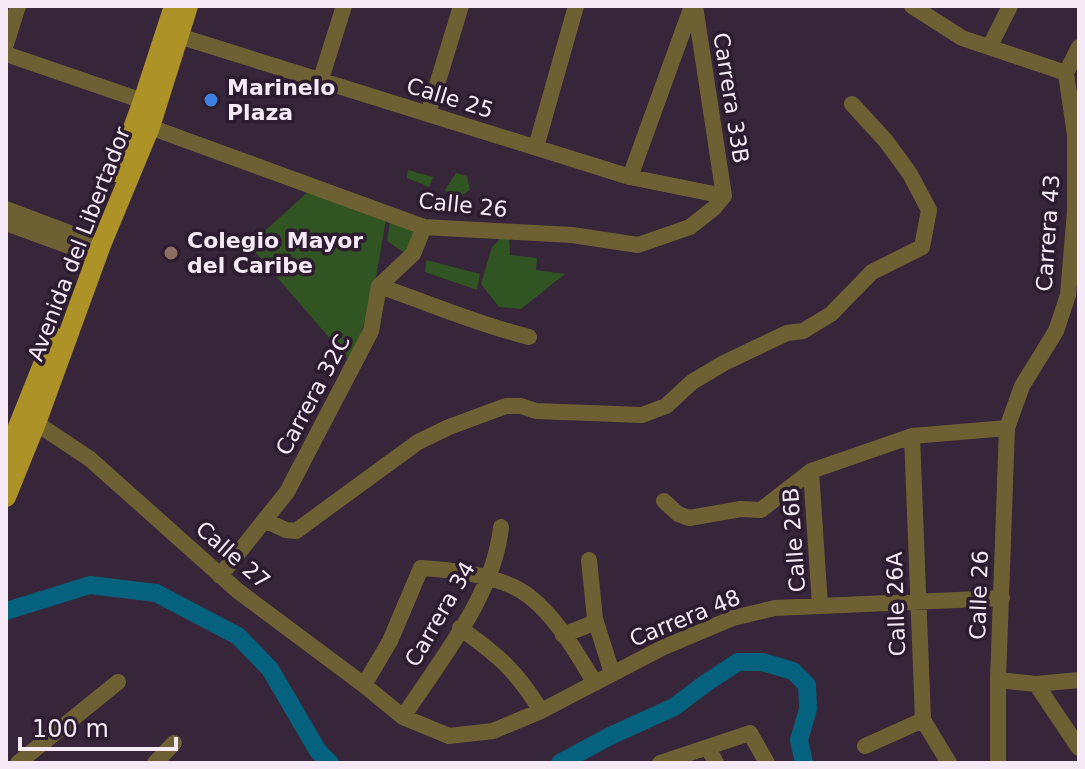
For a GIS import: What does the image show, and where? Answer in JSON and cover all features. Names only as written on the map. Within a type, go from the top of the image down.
[{"type":"main road","name":"Avenida del Libertador","points":[[6,457],[94,249],[150,127],[172,34],[174,6]]},
{"type":"main road","name":"Avenida del Libertador","points":[[6,497],[36,423],[143,101],[172,34],[188,6]]},
{"type":"street","points":[[6,44],[18,6]]},
{"type":"street","points":[[320,82],[344,6]]},
{"type":"street","points":[[428,114],[461,6]]},
{"type":"street","points":[[536,147],[576,6]]},
{"type":"street","points":[[630,177],[693,6]]},
{"type":"street","name":"Carrera 33B","points":[[693,6],[724,196]]},
{"type":"street","points":[[912,6],[962,38],[1066,73],[1079,47]]},
{"type":"street","points":[[990,46],[1010,6]]},
{"type":"street","name":"Calle 25","points":[[172,34],[630,177],[724,196]]},
{"type":"street","points":[[6,54],[143,101]]},
{"type":"street","name":"Carrera 43","points":[[1007,428],[1022,386],[1056,331],[1074,294],[1077,135],[1066,73]]},
{"type":"street","points":[[266,521],[296,531],[418,442],[506,406],[521,406],[536,411],[642,415],[666,406],[692,382],[724,363],[787,333],[803,331],[831,314],[872,272],[922,247],[929,210],[910,174],[886,141],[852,104]]},
{"type":"street","name":"Calle 26","points":[[150,127],[424,227],[572,235],[638,245],[690,227],[724,196]]},
{"type":"street","points":[[6,209],[94,249]]},
{"type":"street","points":[[6,223],[94,249]]},
{"type":"street","points":[[424,227],[413,254],[379,286],[416,302],[445,308],[486,326],[529,337]]},
{"type":"street","name":"Carrera 32C","points":[[220,576],[287,492],[371,331],[379,286]]},
{"type":"street","name":"Calle 27","points":[[36,423],[90,459],[220,576],[403,717]]},
{"type":"street","points":[[664,501],[678,514],[689,518],[741,509],[761,510],[811,471],[912,436],[1007,428]]},
{"type":"street","name":"Calle 26","points":[[998,763],[1007,428]]},
{"type":"street","name":"Calle 26A","points":[[912,436],[923,720],[949,763]]},
{"type":"street","name":"Calle 26B","points":[[811,471],[820,605]]},
{"type":"street","name":"Carrera 34","points":[[403,717],[490,579],[499,550],[501,527]]},
{"type":"street","points":[[589,560],[596,622],[612,673]]},
{"type":"street","points":[[364,685],[390,641],[421,568],[458,570],[528,595],[563,635],[595,683]]},
{"type":"street","name":"Carrera 48","points":[[403,717],[449,736],[493,731],[733,618],[775,608],[1002,598]]},
{"type":"street","points":[[563,635],[596,622]]},
{"type":"street","points":[[460,628],[494,652],[521,679],[541,711]]},
{"type":"street","points":[[998,680],[1036,684],[1079,680]]},
{"type":"street","points":[[18,763],[118,682]]},
{"type":"street","points":[[1036,684],[1079,748]]},
{"type":"street","points":[[865,746],[923,720]]},
{"type":"street","points":[[660,763],[712,756],[750,733],[767,763]]},
{"type":"street","points":[[155,763],[174,743]]},
{"type":"green space","points":[[408,170],[433,177],[429,187],[407,178]]},
{"type":"green space","points":[[456,173],[467,176],[470,190],[454,200],[445,190]]},
{"type":"green space","points":[[310,190],[386,219],[374,289],[352,364],[249,245]]},
{"type":"green space","points":[[390,222],[418,230],[408,255],[387,241]]},
{"type":"green space","points":[[501,238],[509,238],[510,255],[537,258],[536,270],[565,274],[521,309],[499,307],[481,284],[492,247]]},
{"type":"green space","points":[[426,260],[480,274],[477,290],[425,272]]},
{"type":"waterway","points":[[6,611],[90,585],[156,593],[238,636],[270,669],[318,751],[330,763]]},
{"type":"waterway","points":[[560,763],[674,707],[738,662],[762,662],[793,671],[807,685],[808,709],[799,740],[804,763]]},
{"type":"place","name":"Marinelo Plaza","points":[[211,100]]},
{"type":"place","name":"Colegio Mayor del Caribe","points":[[171,253]]}]
